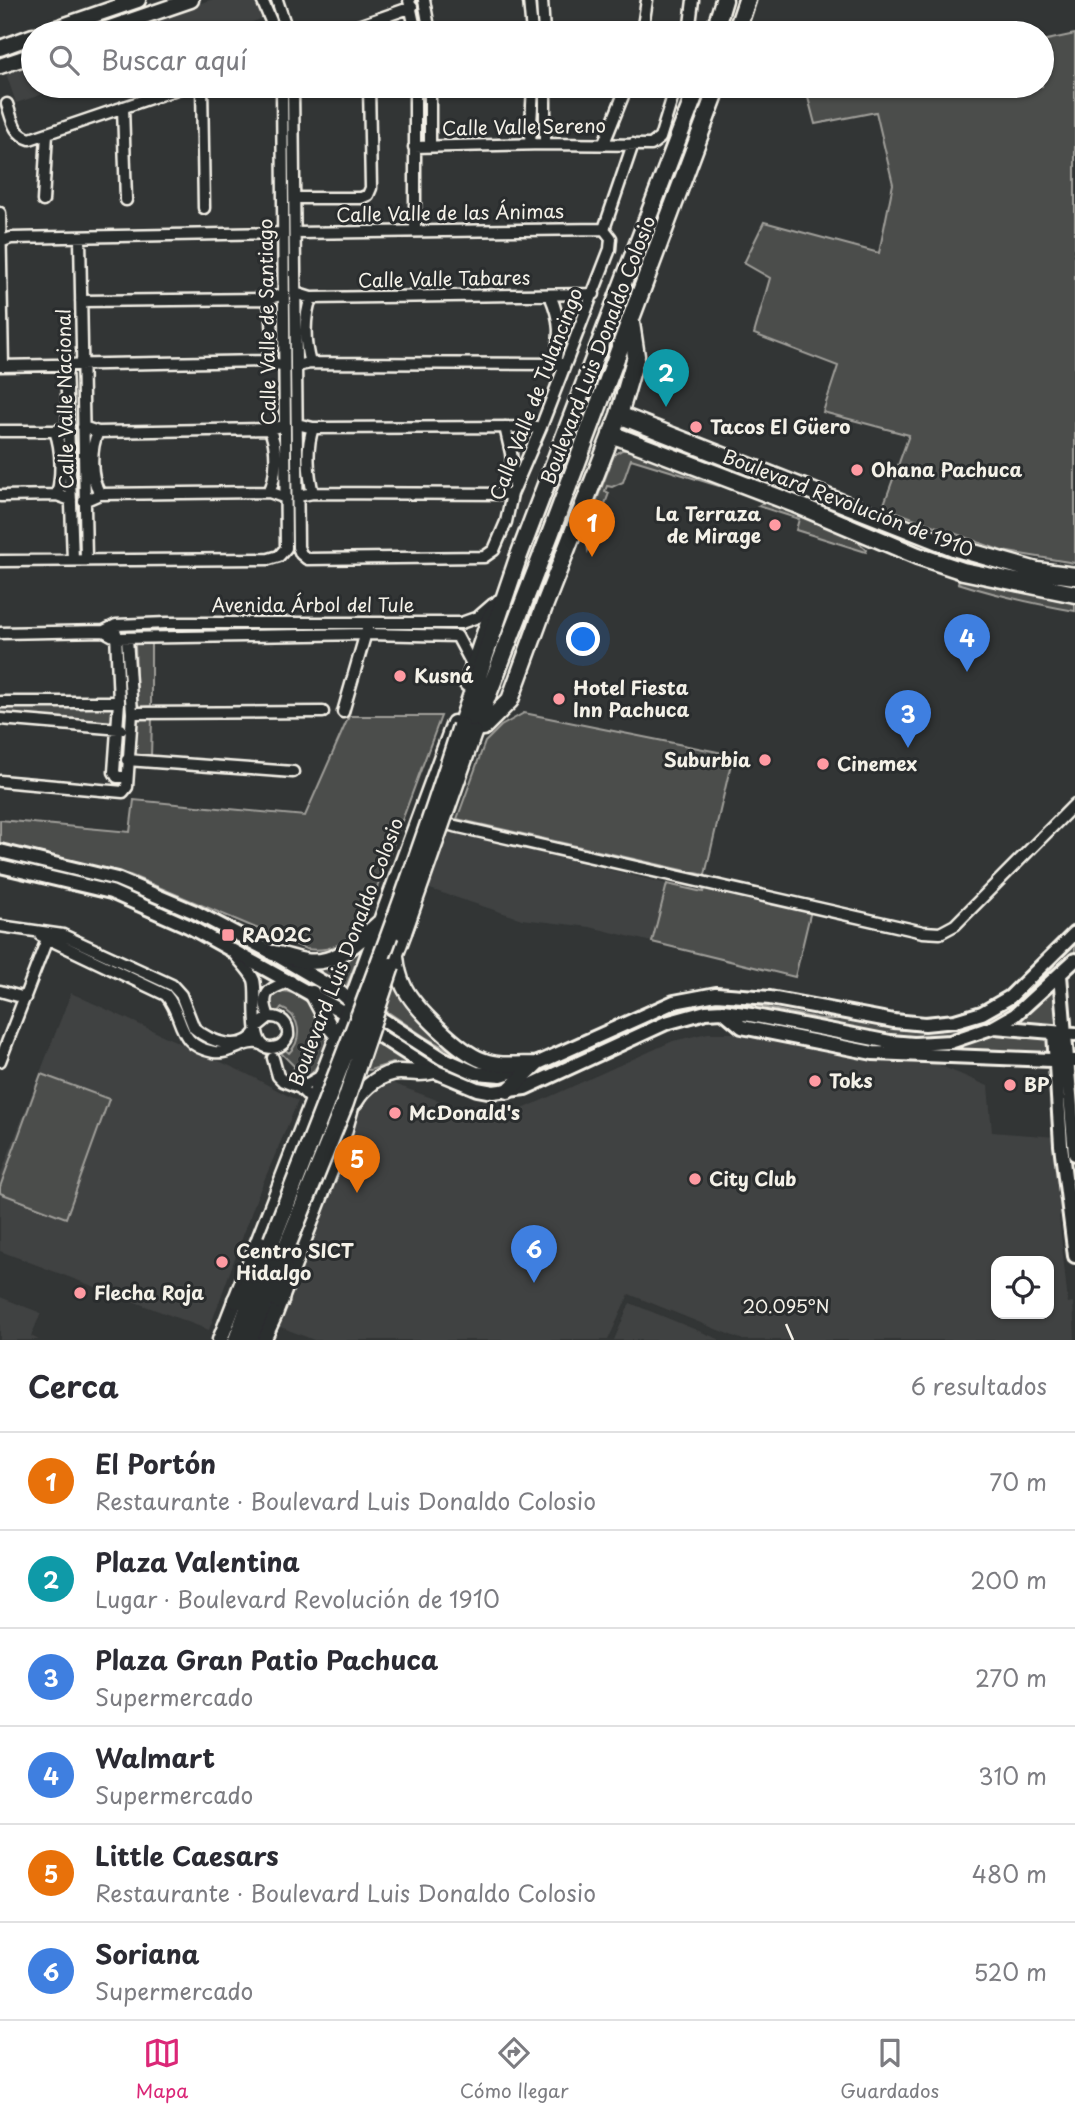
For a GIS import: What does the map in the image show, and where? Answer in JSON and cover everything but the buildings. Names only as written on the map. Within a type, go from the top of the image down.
[{"type":"main road","points":[[77,21],[138,0]]},
{"type":"main road","points":[[125,21],[164,5],[191,0]]},
{"type":"main road","points":[[712,0],[713,21]]},
{"type":"main road","points":[[717,21],[724,0]]},
{"type":"main road","points":[[739,21],[744,4]]},
{"type":"main road","points":[[0,48],[21,40]]},
{"type":"main road","points":[[0,66],[21,59]]},
{"type":"main road","name":"Boulevard Luis Donaldo Colosio","points":[[251,1320],[244,1300],[313,1101],[338,1036],[353,1010],[379,927],[490,617],[511,579],[693,98]]},
{"type":"main road","name":"Boulevard Luis Donaldo Colosio","points":[[249,1340],[251,1320],[435,810],[472,729],[551,532],[714,98]]},
{"type":"main road","points":[[472,729],[510,700],[618,415],[636,356],[631,321]]},
{"type":"main road","name":"Boulevard Revolución de 1910","points":[[618,415],[956,548],[1037,571],[1068,575]]},
{"type":"main road","points":[[551,532],[571,517],[601,440],[611,434]]},
{"type":"main road","name":"Boulevard Revolución de 1910","points":[[611,434],[795,504],[918,556],[963,571],[1075,594]]},
{"type":"main road","points":[[1058,591],[1068,575]]},
{"type":"main road","name":"Boulevard Luis Donaldo Colosio","points":[[263,1340],[341,1143],[353,1106],[372,1022],[446,824],[511,579]]},
{"type":"main road","points":[[379,927],[376,946],[378,951],[389,954],[398,949],[399,977],[405,990],[426,1015],[469,1054],[496,1064],[536,1064]]},
{"type":"main road","points":[[273,953],[308,962],[327,961],[343,954],[379,927]]},
{"type":"main road","points":[[312,993],[330,1027],[338,1036]]},
{"type":"main road","points":[[508,1091],[536,1064]]},
{"type":"main road","points":[[353,1106],[360,1094],[380,1078],[401,1072],[421,1075],[434,1071]]},
{"type":"main road","points":[[279,1243],[280,1301]]},
{"type":"main road","name":"Boulevard Luis Donaldo Colosio","points":[[220,1340],[279,1243]]},
{"type":"main road","name":"Boulevard Luis Donaldo Colosio","points":[[237,1340],[251,1320]]},
{"type":"street","points":[[262,0],[271,21]]},
{"type":"street","points":[[277,0],[284,21]]},
{"type":"street","points":[[424,0],[428,21]]},
{"type":"street","points":[[529,0],[531,21]]},
{"type":"street","points":[[542,0],[543,21]]},
{"type":"street","points":[[644,21],[647,0]]},
{"type":"street","points":[[690,21],[693,0]]},
{"type":"street","points":[[380,21],[410,4]]},
{"type":"street","points":[[7,104],[15,130],[22,137],[30,139],[150,98]]},
{"type":"street","points":[[202,98],[205,208]]},
{"type":"street","name":"Calle Valle de Santiago","points":[[282,98],[284,294],[296,366],[298,547],[301,554]]},
{"type":"street","name":"Calle Valle de Santiago","points":[[86,560],[269,559],[279,556],[286,548],[284,366],[295,293],[293,98]]},
{"type":"street","points":[[295,198],[360,198],[368,195],[371,188],[369,98]]},
{"type":"street","points":[[415,98],[415,231]]},
{"type":"street","points":[[430,98],[430,146]]},
{"type":"street","points":[[530,144],[532,98]]},
{"type":"street","points":[[545,98],[545,144]]},
{"type":"street","points":[[604,143],[622,98]]},
{"type":"street","points":[[633,144],[651,145],[660,138],[672,98]]},
{"type":"street","points":[[123,107],[126,200]]},
{"type":"street","points":[[43,201],[47,134]]},
{"type":"street","name":"Calle Valle Sereno","points":[[414,147],[633,144]]},
{"type":"street","name":"Calle Valle de Tulancingo","points":[[301,554],[307,559],[484,557],[494,550],[506,522],[513,491],[541,427],[560,364],[594,294],[610,249],[611,238],[604,229],[633,144]]},
{"type":"street","points":[[0,213],[1,366],[266,361],[284,366]]},
{"type":"street","name":"Calle Valle de las Ánimas","points":[[295,233],[604,229]]},
{"type":"street","points":[[1,242],[11,239],[283,233]]},
{"type":"street","name":"Calle Valle Nacional","points":[[80,238],[86,560]]},
{"type":"street","name":"Calle Valle Tabares","points":[[295,293],[311,298],[594,294]]},
{"type":"street","points":[[81,301],[267,299],[284,294]]},
{"type":"street","points":[[296,366],[310,363],[560,364],[559,316],[550,295]]},
{"type":"street","points":[[310,363],[306,336],[307,309],[311,298]]},
{"type":"street","points":[[266,361],[272,349],[271,312],[267,299]]},
{"type":"street","name":"Calle Valle Nacional","points":[[66,365],[73,560]]},
{"type":"street","points":[[297,424],[313,428],[541,427]]},
{"type":"street","points":[[83,427],[99,432],[269,429],[285,425]]},
{"type":"street","points":[[0,431],[55,431],[69,427]]},
{"type":"street","points":[[298,496],[313,493],[513,491],[511,453],[505,427]]},
{"type":"street","points":[[313,428],[309,439],[310,482],[313,493]]},
{"type":"street","points":[[269,429],[274,438],[273,483],[269,492]]},
{"type":"street","points":[[55,431],[59,442],[60,486],[57,495]]},
{"type":"street","points":[[99,432],[93,442],[94,485],[100,494]]},
{"type":"street","points":[[286,461],[298,461]]},
{"type":"street","points":[[71,464],[84,464]]},
{"type":"street","points":[[84,501],[100,494],[269,492],[286,498]]},
{"type":"street","points":[[0,496],[57,495],[71,500]]},
{"type":"street","points":[[0,561],[86,560]]},
{"type":"street","points":[[473,666],[457,636],[461,623],[478,617],[502,597]]},
{"type":"street","points":[[344,712],[367,634],[368,622]]},
{"type":"street","points":[[381,634],[383,622]]},
{"type":"street","name":"Avenida Árbol del Tule","points":[[116,625],[461,623]]},
{"type":"street","points":[[0,781],[116,793],[127,788],[132,713],[124,678],[122,638],[116,625],[104,631]]},
{"type":"street","points":[[0,633],[104,631],[122,638]]},
{"type":"street","name":"Avenida Árbol del Tule","points":[[122,638],[367,634],[457,636]]},
{"type":"street","points":[[124,678],[119,702],[114,772],[117,777],[127,777]]},
{"type":"street","points":[[0,702],[119,702]]},
{"type":"street","points":[[132,713],[323,712]]},
{"type":"street","points":[[0,719],[129,730]]},
{"type":"street","points":[[127,760],[293,772]]},
{"type":"street","points":[[446,824],[923,932],[940,933],[955,925],[1075,804]]},
{"type":"street","points":[[0,851],[117,879],[195,912],[341,993],[353,1010]]},
{"type":"street","points":[[0,866],[111,892],[188,926],[312,993],[353,1010],[442,1058],[476,1073],[501,1075],[536,1064],[674,1002],[716,994],[751,995],[894,1021],[925,1024],[955,1021],[982,1013],[1010,997],[1075,933]]},
{"type":"street","points":[[0,926],[48,936],[166,995],[171,1001],[183,1034],[194,1044],[218,1052],[254,1042],[277,1047],[282,1045]]},
{"type":"street","points":[[48,936],[63,935],[172,985],[181,995],[192,1024],[199,1033],[220,1042],[233,1045],[253,1037],[257,1028],[269,1017],[279,1017],[287,1025],[288,1036],[273,1058]]},
{"type":"street","points":[[0,1060],[48,936]]},
{"type":"street","points":[[229,947],[254,980],[257,1028],[273,1058],[278,1076],[289,1086],[300,1088],[313,1101]]},
{"type":"street","points":[[244,1300],[275,1256],[330,1113],[353,1010],[377,961],[378,951]]},
{"type":"street","points":[[372,1022],[434,1071],[477,1089],[508,1091],[525,1088],[666,1023],[686,1016],[723,1011],[890,1042],[914,1050],[950,1042],[994,1027],[1015,1015],[1075,960]]},
{"type":"street","points":[[1060,975],[1067,1029],[1075,1154]]},
{"type":"street","points":[[269,1017],[264,1002],[267,993],[291,981]]},
{"type":"street","points":[[0,991],[24,998]]},
{"type":"street","points":[[746,1028],[742,1014],[745,1000],[751,995]]},
{"type":"street","points":[[723,1011],[733,1022],[746,1028],[861,1051],[914,1050],[1068,1066]]},
{"type":"street","points":[[955,1021],[994,1027],[1067,1029]]},
{"type":"street","points":[[861,1051],[890,1042]]},
{"type":"street","points":[[1068,1066],[1061,1145],[1075,1256]]},
{"type":"street","points":[[300,1088],[323,1075]]},
{"type":"shaded area","points":[[210,0],[257,0],[264,18],[255,21],[148,21]]},
{"type":"shaded area","points":[[1075,34],[1075,563],[1002,551],[883,507],[909,435],[823,412],[838,366],[754,334],[770,278],[744,263],[764,222],[879,253],[893,184],[876,112],[815,124],[808,98],[1054,98],[1054,38]]},
{"type":"shaded area","points":[[21,65],[21,98],[31,98],[16,103],[5,70]]},
{"type":"shaded area","points":[[702,98],[707,98],[512,617],[475,705],[506,614]]},
{"type":"shaded area","points":[[622,450],[631,450],[720,484],[719,486],[631,459],[623,482],[612,487],[607,486],[605,491],[609,493],[588,550],[585,531],[614,455]]},
{"type":"shaded area","points":[[764,502],[849,534],[867,550],[866,552],[796,530],[799,519],[758,506]]},
{"type":"shaded area","points":[[960,576],[1000,588],[1075,603],[1075,611],[958,583]]},
{"type":"shaded area","points":[[360,625],[360,631],[122,632],[122,628]]},
{"type":"shaded area","points":[[137,641],[151,641],[151,706],[141,707],[137,704]]},
{"type":"shaded area","points":[[113,706],[112,723],[0,714],[0,707]]},
{"type":"shaded area","points":[[524,713],[733,755],[705,875],[457,819],[485,742],[501,726]]},
{"type":"shaded area","points":[[349,716],[441,716],[363,925],[338,945],[315,950],[306,949],[130,875],[0,847],[0,820],[130,832],[134,800],[305,816]]},
{"type":"shaded area","points":[[152,718],[151,757],[133,751],[135,720]]},
{"type":"shaded area","points":[[449,830],[667,884],[652,942],[590,927],[522,919],[427,888]]},
{"type":"shaded area","points":[[0,857],[90,878],[144,896],[236,939],[302,979],[165,912],[0,863]]},
{"type":"shaded area","points":[[706,883],[812,906],[795,977],[652,942],[667,884],[703,892]]},
{"type":"shaded area","points":[[1075,940],[1075,953],[1022,1005],[993,1023],[973,1022],[1011,1003]]},
{"type":"shaded area","points":[[365,941],[346,987],[308,966]]},
{"type":"shaded area","points":[[394,974],[470,1062],[425,1037],[382,1008]]},
{"type":"shaded area","points":[[1057,985],[1060,1029],[1009,1024],[1031,1011]]},
{"type":"shaded area","points":[[276,991],[301,997],[315,1009],[324,1025],[326,1040],[323,1053],[317,1066],[304,1081],[292,1081],[286,1077],[295,1067],[280,1052],[283,1048],[289,1053],[296,1041],[298,1028],[293,1016],[288,1012],[281,1008],[277,1013],[268,1005],[271,995]]},
{"type":"shaded area","name":"Centro SICT Hidalgo","points":[[71,993],[247,1074],[298,1101],[257,1197],[209,1330],[0,1251],[0,1176]]},
{"type":"shaded area","points":[[735,999],[729,1008],[677,1012],[539,1076],[538,1074],[602,1044],[651,1016],[694,1001]]},
{"type":"shaded area","points":[[752,1005],[821,1019],[843,1019],[907,1030],[977,1030],[956,1036],[905,1039],[749,1009]]},
{"type":"shaded area","points":[[997,1031],[1044,1036],[1048,1040],[1050,1057],[937,1050],[979,1039]]},
{"type":"shaded area","points":[[708,1033],[736,1033],[862,1056],[934,1063],[988,1086],[992,1132],[1056,1137],[1064,1209],[1059,1216],[1068,1303],[1073,1302],[1075,1340],[743,1340],[629,1294],[608,1340],[314,1340],[278,1326],[359,1103],[384,1080],[487,1119],[505,1117],[673,1041]]},
{"type":"shaded area","points":[[371,1039],[411,1065],[392,1063],[370,1070],[363,1069]]},
{"type":"shaded area","points":[[41,1074],[109,1099],[66,1218],[0,1193]]},
{"type":"shaded area","points":[[0,1297],[41,1313],[31,1336],[39,1340],[0,1340]]},
{"type":"shaded area","points":[[630,1303],[721,1340],[614,1340]]},
{"type":"place","name":"Plaza Valentina","points":[[666,407]]},
{"type":"place","name":"Tacos El Güero","points":[[696,427]]},
{"type":"place","name":"Ohana Pachuca","points":[[857,470]]},
{"type":"place","name":"La Terraza de Mirage","points":[[775,525]]},
{"type":"place","name":"El Portón","points":[[592,557]]},
{"type":"place","name":"Walmart","points":[[967,672]]},
{"type":"place","name":"Kusná","points":[[400,676]]},
{"type":"place","name":"Hotel Fiesta Inn Pachuca","points":[[559,699]]},
{"type":"place","name":"Plaza Gran Patio Pachuca","points":[[908,748]]},
{"type":"place","name":"Suburbia","points":[[765,760]]},
{"type":"place","name":"Cinemex","points":[[823,764]]},
{"type":"place","name":"RA02C","points":[[228,935]]},
{"type":"place","name":"Toks","points":[[815,1081]]},
{"type":"place","name":"BP","points":[[1010,1085]]},
{"type":"place","name":"McDonald's","points":[[395,1113]]},
{"type":"place","name":"City Club","points":[[695,1179]]},
{"type":"place","name":"Little Caesars","points":[[357,1193]]},
{"type":"place","name":"Centro SICT Hidalgo","points":[[222,1262]]},
{"type":"place","name":"Soriana","points":[[534,1283]]},
{"type":"place","name":"Flecha Roja","points":[[80,1293]]}]
